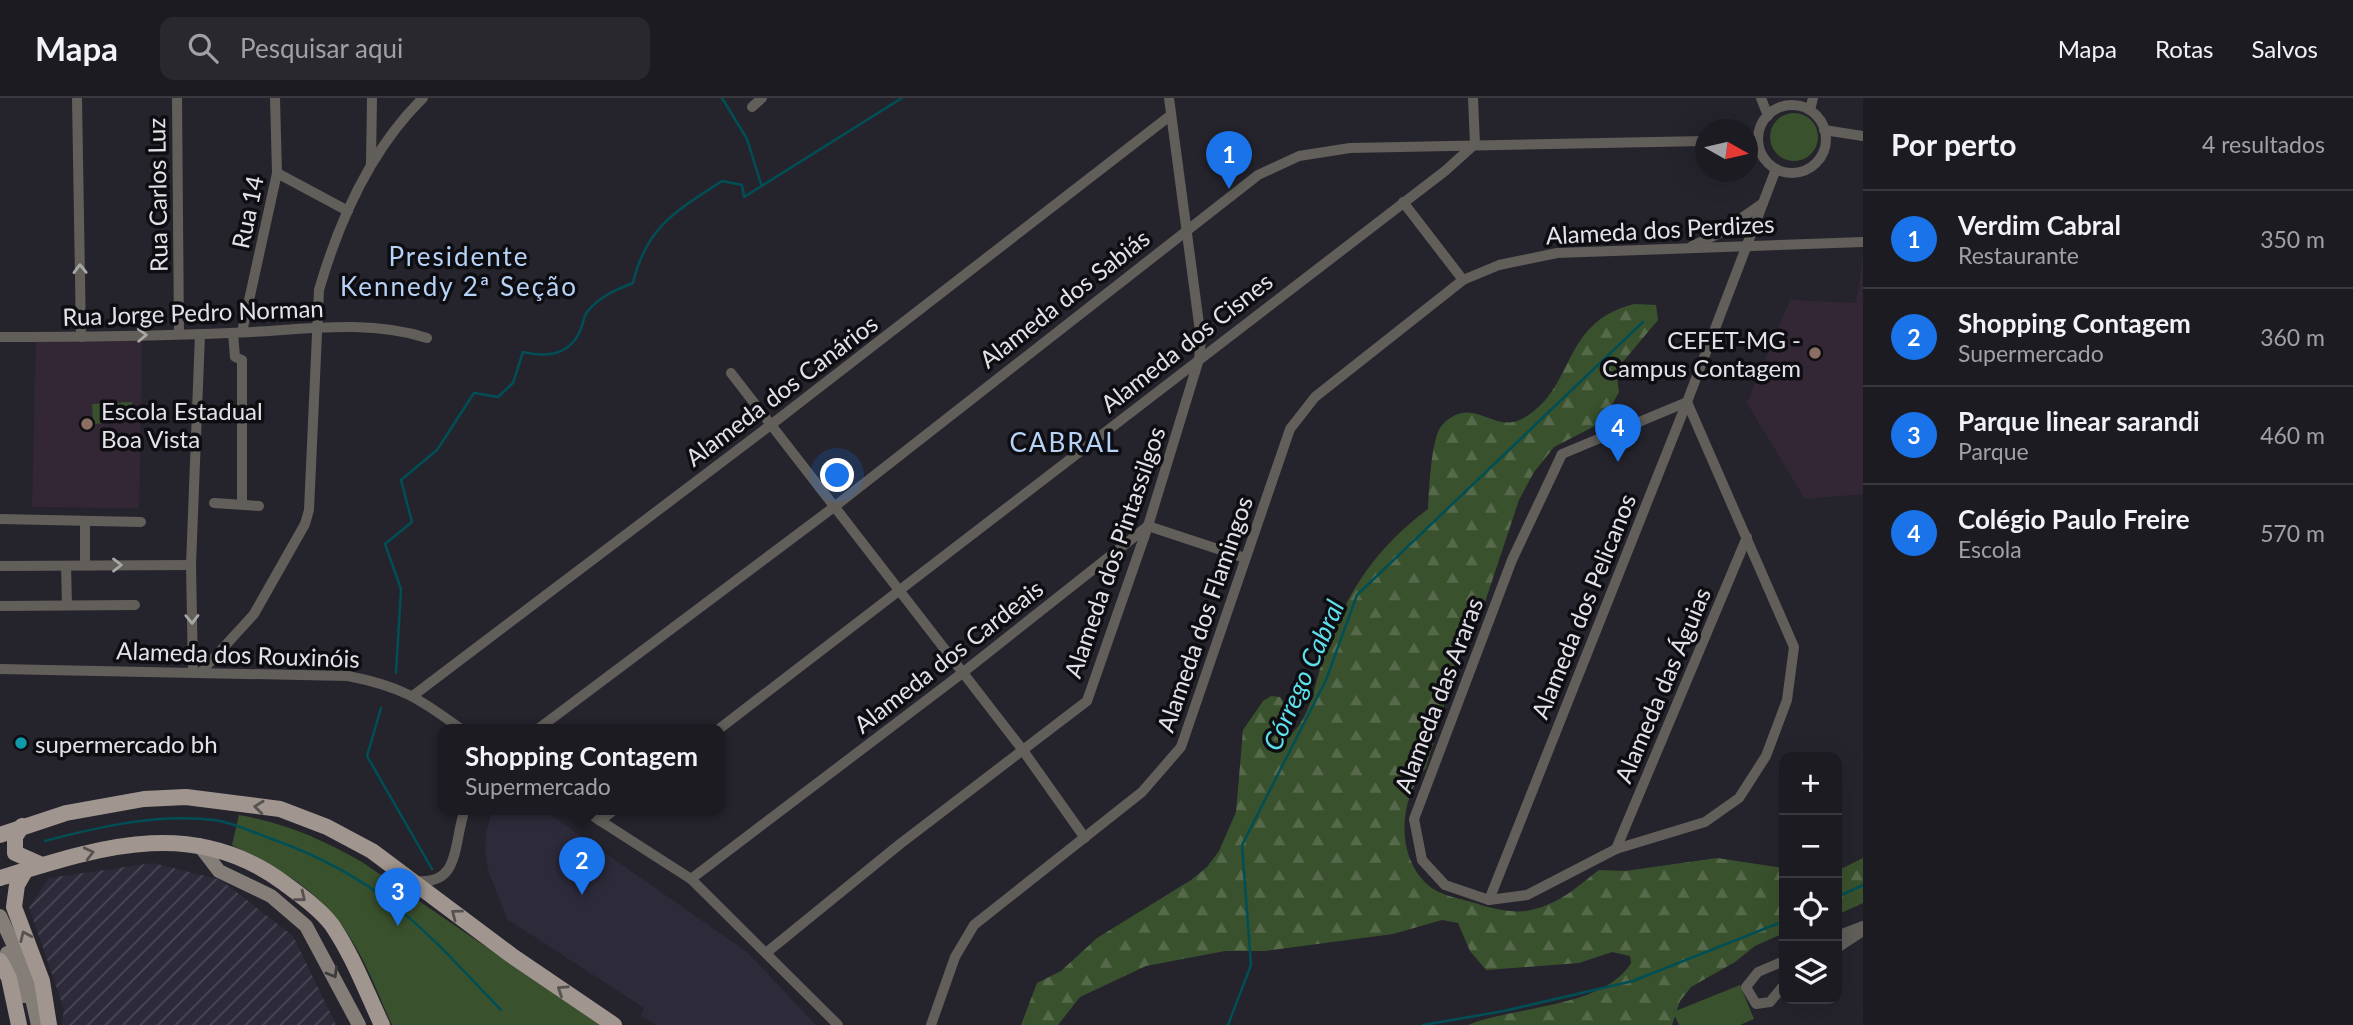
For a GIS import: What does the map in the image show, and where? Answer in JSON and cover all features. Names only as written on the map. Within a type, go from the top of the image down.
[{"type":"main road","points":[[0,825],[162,797],[280,809],[327,827],[372,851],[511,955],[614,1025]]},
{"type":"main road","points":[[0,835],[66,813]]},
{"type":"main road","points":[[22,826],[15,837],[15,853],[42,865]]},
{"type":"main road","points":[[0,878],[128,843],[199,845],[246,858],[303,897],[330,923],[351,959],[382,1025]]},
{"type":"main road","points":[[25,870],[17,885],[14,907],[42,981],[33,1022]]},
{"type":"main road","points":[[0,961],[33,1022]]},
{"type":"street","points":[[77,98],[81,337]]},
{"type":"street","name":"Rua Carlos Luz","points":[[177,98],[179,334]]},
{"type":"street","name":"Rua 14","points":[[238,333],[277,173],[275,98]]},
{"type":"street","points":[[371,165],[372,98]]},
{"type":"street","points":[[197,672],[254,614],[305,524],[309,510],[315,328],[319,290],[348,211],[371,165],[423,98]]},
{"type":"street","points":[[752,107],[762,98]]},
{"type":"street","name":"Alameda dos Pintassilgos","points":[[766,953],[1022,749],[1087,701],[1148,526],[1199,359],[1201,339],[1169,98]]},
{"type":"street","points":[[1473,98],[1475,144]]},
{"type":"street","points":[[1762,98],[1768,116]]},
{"type":"street","points":[[1768,98],[1777,108]]},
{"type":"street","points":[[1803,105],[1821,121],[1825,145],[1818,160],[1810,167],[1791,173],[1776,169],[1765,159],[1759,146],[1759,131],[1768,116],[1777,108],[1803,105],[1813,98]]},
{"type":"street","name":"Alameda dos Canários","points":[[414,695],[772,424],[1171,115]]},
{"type":"street","points":[[1824,130],[1863,136]]},
{"type":"street","points":[[1825,145],[1851,136]]},
{"type":"street","name":"Alameda dos Sabiás","points":[[545,724],[834,507],[1188,227],[1258,175],[1299,156],[1350,148],[1695,141]]},
{"type":"street","name":"Alameda dos Cisnes","points":[[725,724],[1475,144]]},
{"type":"street","name":"Alameda dos Pelicanos","points":[[1489,900],[1687,402],[1776,169]]},
{"type":"street","points":[[277,173],[348,211]]},
{"type":"street","points":[[1403,202],[1463,280]]},
{"type":"street","points":[[1688,248],[1720,233],[1763,202]]},
{"type":"street","name":"Alameda dos Perdizes","points":[[1463,280],[1499,265],[1557,253],[1863,242]]},
{"type":"street","name":"Alameda dos Flamingos","points":[[931,1025],[955,957],[974,925],[1142,792],[1181,747],[1290,429],[1300,413],[1463,280]]},
{"type":"street","name":"Rua Jorge Pedro Norman","points":[[0,337],[238,333],[315,328],[391,329],[427,338]]},
{"type":"street","points":[[238,333],[235,357],[242,360],[243,503]]},
{"type":"street","points":[[197,672],[191,565],[200,334]]},
{"type":"street","points":[[731,373],[900,589],[961,674],[1022,749],[1085,838]]},
{"type":"street","name":"Alameda das Araras","points":[[1687,402],[1747,537],[1794,647],[1787,700],[1766,755],[1739,798],[1704,822],[1616,849],[1527,895],[1489,900],[1445,885],[1422,860],[1414,819],[1512,560],[1562,454],[1687,402]]},
{"type":"street","points":[[214,503],[259,506]]},
{"type":"street","points":[[0,519],[141,522]]},
{"type":"street","points":[[85,521],[85,565]]},
{"type":"street","points":[[1148,526],[1245,558]]},
{"type":"street","name":"Alameda dos Cardeais","points":[[691,879],[961,674],[1148,526]]},
{"type":"street","name":"Alameda das Águias","points":[[1616,849],[1747,537]]},
{"type":"street","points":[[0,566],[191,565]]},
{"type":"street","points":[[66,566],[67,606]]},
{"type":"street","points":[[0,606],[135,605]]},
{"type":"street","name":"Alameda dos Rouxinóis","points":[[0,669],[348,676],[389,685],[414,695],[454,724]]},
{"type":"street","points":[[413,881],[433,883],[446,877],[463,815]]},
{"type":"street","points":[[591,815],[691,879],[838,1025]]},
{"type":"street","points":[[600,821],[608,815]]},
{"type":"street","points":[[199,845],[219,871],[271,896],[306,926],[359,1025]]},
{"type":"street","points":[[0,916],[26,972],[33,1022]]},
{"type":"street","points":[[1842,934],[1863,926]]},
{"type":"street","points":[[1842,945],[1863,931]]},
{"type":"street","points":[[0,939],[33,1022]]},
{"type":"street","points":[[1779,963],[1758,972],[1746,987],[1756,1004],[1770,1002],[1779,991]]},
{"type":"shaded area","name":"CEFET-MG - Campus Contagem","points":[[1863,255],[1863,494],[1805,499],[1747,403],[1790,300],[1856,303]]},
{"type":"shaded area","name":"Escola Estadual Boa Vista","points":[[36,341],[142,341],[139,508],[32,507]]},
{"type":"shaded area","points":[[491,815],[551,815],[747,952],[816,1025],[656,1025],[641,1016],[644,1008],[507,919],[488,870],[486,832]]},
{"type":"shaded area","points":[[153,863],[221,880],[293,936],[336,1025],[62,1025],[64,1009],[29,907],[49,878]]},
{"type":"green space","points":[[1794,113],[1803,114],[1811,120],[1817,128],[1817,146],[1811,154],[1803,160],[1794,161],[1785,160],[1777,154],[1771,146],[1770,137],[1771,128],[1777,120],[1785,114]]},
{"type":"green space","points":[[1634,304],[1656,305],[1658,320],[1616,370],[1619,392],[1609,410],[1593,427],[1554,447],[1534,472],[1519,500],[1479,620],[1452,678],[1426,768],[1410,795],[1404,827],[1410,859],[1417,873],[1433,889],[1490,908],[1512,911],[1531,910],[1550,904],[1599,870],[1625,871],[1717,858],[1779,867],[1779,935],[1755,946],[1735,962],[1691,987],[1680,1001],[1672,1025],[1468,1025],[1556,1004],[1600,989],[1618,978],[1631,963],[1630,956],[1612,952],[1579,963],[1486,970],[1470,951],[1458,923],[1442,920],[1393,934],[1264,951],[1225,951],[1146,966],[1080,997],[1058,1025],[1021,1025],[1037,983],[1061,971],[1097,938],[1191,880],[1207,867],[1219,851],[1236,812],[1243,730],[1263,701],[1271,696],[1280,697],[1288,710],[1284,732],[1288,737],[1303,719],[1326,650],[1355,589],[1366,571],[1393,539],[1428,509],[1433,452],[1442,425],[1453,416],[1463,413],[1473,413],[1501,422],[1522,419],[1540,406],[1552,391],[1580,341],[1610,313]]},
{"type":"green space","points":[[132,402],[134,421],[93,424],[92,404]]},
{"type":"green space","points":[[239,815],[272,822],[303,833],[362,862],[600,1025],[392,1025],[358,951],[330,911],[297,882],[232,845]]},
{"type":"green space","points":[[1863,858],[1863,903],[1842,913],[1842,878],[1842,868]]},
{"type":"green space","points":[[1740,985],[1754,1019],[1740,1025],[1679,1025],[1673,1012]]},
{"type":"waterway","points":[[722,98],[747,139],[761,184]]},
{"type":"waterway","points":[[396,673],[401,589],[385,544],[412,522],[401,480],[437,450],[474,393],[498,397],[513,383],[523,352],[555,353],[569,346],[579,333],[586,314],[597,302],[633,283],[646,248],[655,234],[665,222],[691,202],[722,181],[742,185],[744,197],[902,98]]},
{"type":"waterway","name":"Córrego Cabral","points":[[1228,1025],[1251,965],[1242,845],[1326,680],[1357,595],[1643,322]]},
{"type":"waterway","points":[[381,708],[367,756],[432,869]]},
{"type":"waterway","points":[[45,841],[107,826],[171,818],[214,820],[242,828],[308,853],[371,888],[423,930],[501,1010]]},
{"type":"waterway","name":"Córrego Cabral","points":[[1842,895],[1863,885]]},
{"type":"waterway","name":"Córrego Cabral","points":[[1423,1025],[1504,1011],[1633,981],[1779,923]]},
{"type":"place","name":"Verdim Cabral","points":[[1229,189]]},
{"type":"place","name":"CEFET-MG - Campus Contagem","points":[[1815,353]]},
{"type":"place","name":"Escola Estadual Boa Vista","points":[[87,424]]},
{"type":"place","name":"Colégio Paulo Freire","points":[[1618,462]]},
{"type":"place","name":"supermercado bh","points":[[21,743]]},
{"type":"place","name":"Shopping Contagem","points":[[582,895]]},
{"type":"place","name":"Parque linear sarandi","points":[[398,926]]},
{"type":"district","name":"Presidente Kennedy 2ª Seção","points":[[459,271]]},
{"type":"district","name":"CABRAL","points":[[1065,442]]}]
